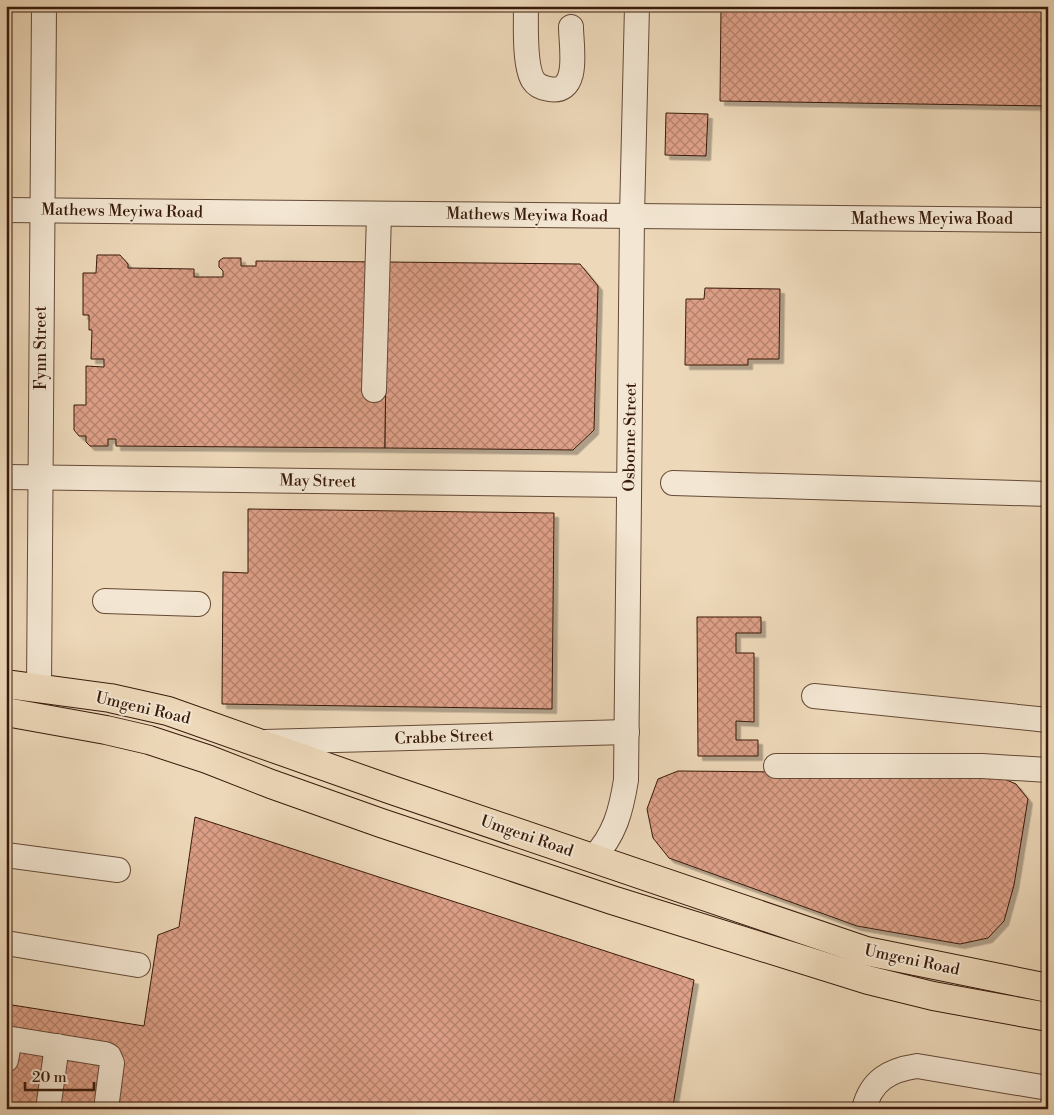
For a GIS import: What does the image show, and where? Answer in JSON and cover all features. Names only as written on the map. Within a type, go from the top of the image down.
[{"type":"main road","name":"Umgeni Road","points":[[6,684],[110,698],[168,711],[866,951],[1048,988]]},
{"type":"main road","name":"Umgeni Road","points":[[6,712],[106,730],[149,740],[208,759],[271,784],[381,823],[585,891],[868,980],[932,996],[1048,1017]]},
{"type":"street","name":"Fynn Street","points":[[39,689],[42,478],[41,210],[44,6]]},
{"type":"street","points":[[526,6],[528,65],[533,81],[543,88],[553,90],[569,83],[572,72],[571,27]]},
{"type":"street","name":"Osborne Street","points":[[592,858],[604,846],[614,829],[622,806],[626,780],[632,216],[637,6]]},
{"type":"street","name":"Mathews Meyiwa Road","points":[[6,210],[1048,220]]},
{"type":"street","points":[[374,390],[379,214]]},
{"type":"street","name":"May Street","points":[[6,477],[629,485]]},
{"type":"street","points":[[673,483],[1048,494]]},
{"type":"street","points":[[105,601],[198,604]]},
{"type":"street","points":[[814,696],[1048,720]]},
{"type":"street","name":"Crabbe Street","points":[[260,742],[627,732]]},
{"type":"street","points":[[776,766],[982,766],[1048,770]]},
{"type":"street","points":[[6,855],[118,870]]},
{"type":"street","points":[[6,943],[138,965]]},
{"type":"street","points":[[8,1046],[57,1046],[109,1056],[112,1063],[106,1109]]},
{"type":"street","points":[[48,1109],[57,1046]]},
{"type":"street","points":[[864,1109],[867,1096],[877,1082],[898,1069],[918,1066],[1048,1088]]},
{"type":"building","points":[[721,6],[1048,6],[1048,106],[720,101]]},
{"type":"building","points":[[666,113],[708,114],[706,156],[665,155]]},
{"type":"building","points":[[97,255],[120,255],[128,264],[128,268],[194,269],[194,277],[223,277],[219,261],[223,258],[241,258],[241,266],[256,266],[256,261],[387,262],[385,448],[116,446],[116,439],[108,439],[108,446],[90,446],[86,442],[86,436],[79,436],[74,430],[74,405],[86,405],[86,366],[104,367],[104,359],[91,359],[92,330],[89,330],[89,315],[83,315],[83,273],[96,273]]},
{"type":"building","points":[[387,262],[580,264],[598,286],[594,430],[573,450],[385,448]]},
{"type":"building","points":[[705,288],[780,289],[779,359],[748,359],[748,365],[685,365],[686,299],[704,299]]},
{"type":"building","points":[[248,509],[554,513],[552,709],[222,704],[223,572],[248,573]]},
{"type":"building","points":[[697,617],[761,617],[761,633],[736,633],[736,653],[754,653],[754,722],[736,721],[736,740],[758,740],[758,756],[698,756]]},
{"type":"building","points":[[678,771],[993,774],[1016,784],[1028,799],[1014,885],[1004,921],[988,938],[960,944],[857,926],[669,858],[653,838],[647,809],[658,779]]},
{"type":"building","points":[[195,817],[694,980],[673,1106],[692,1109],[6,1109],[6,1004],[144,1026],[158,935],[179,927]]}]
